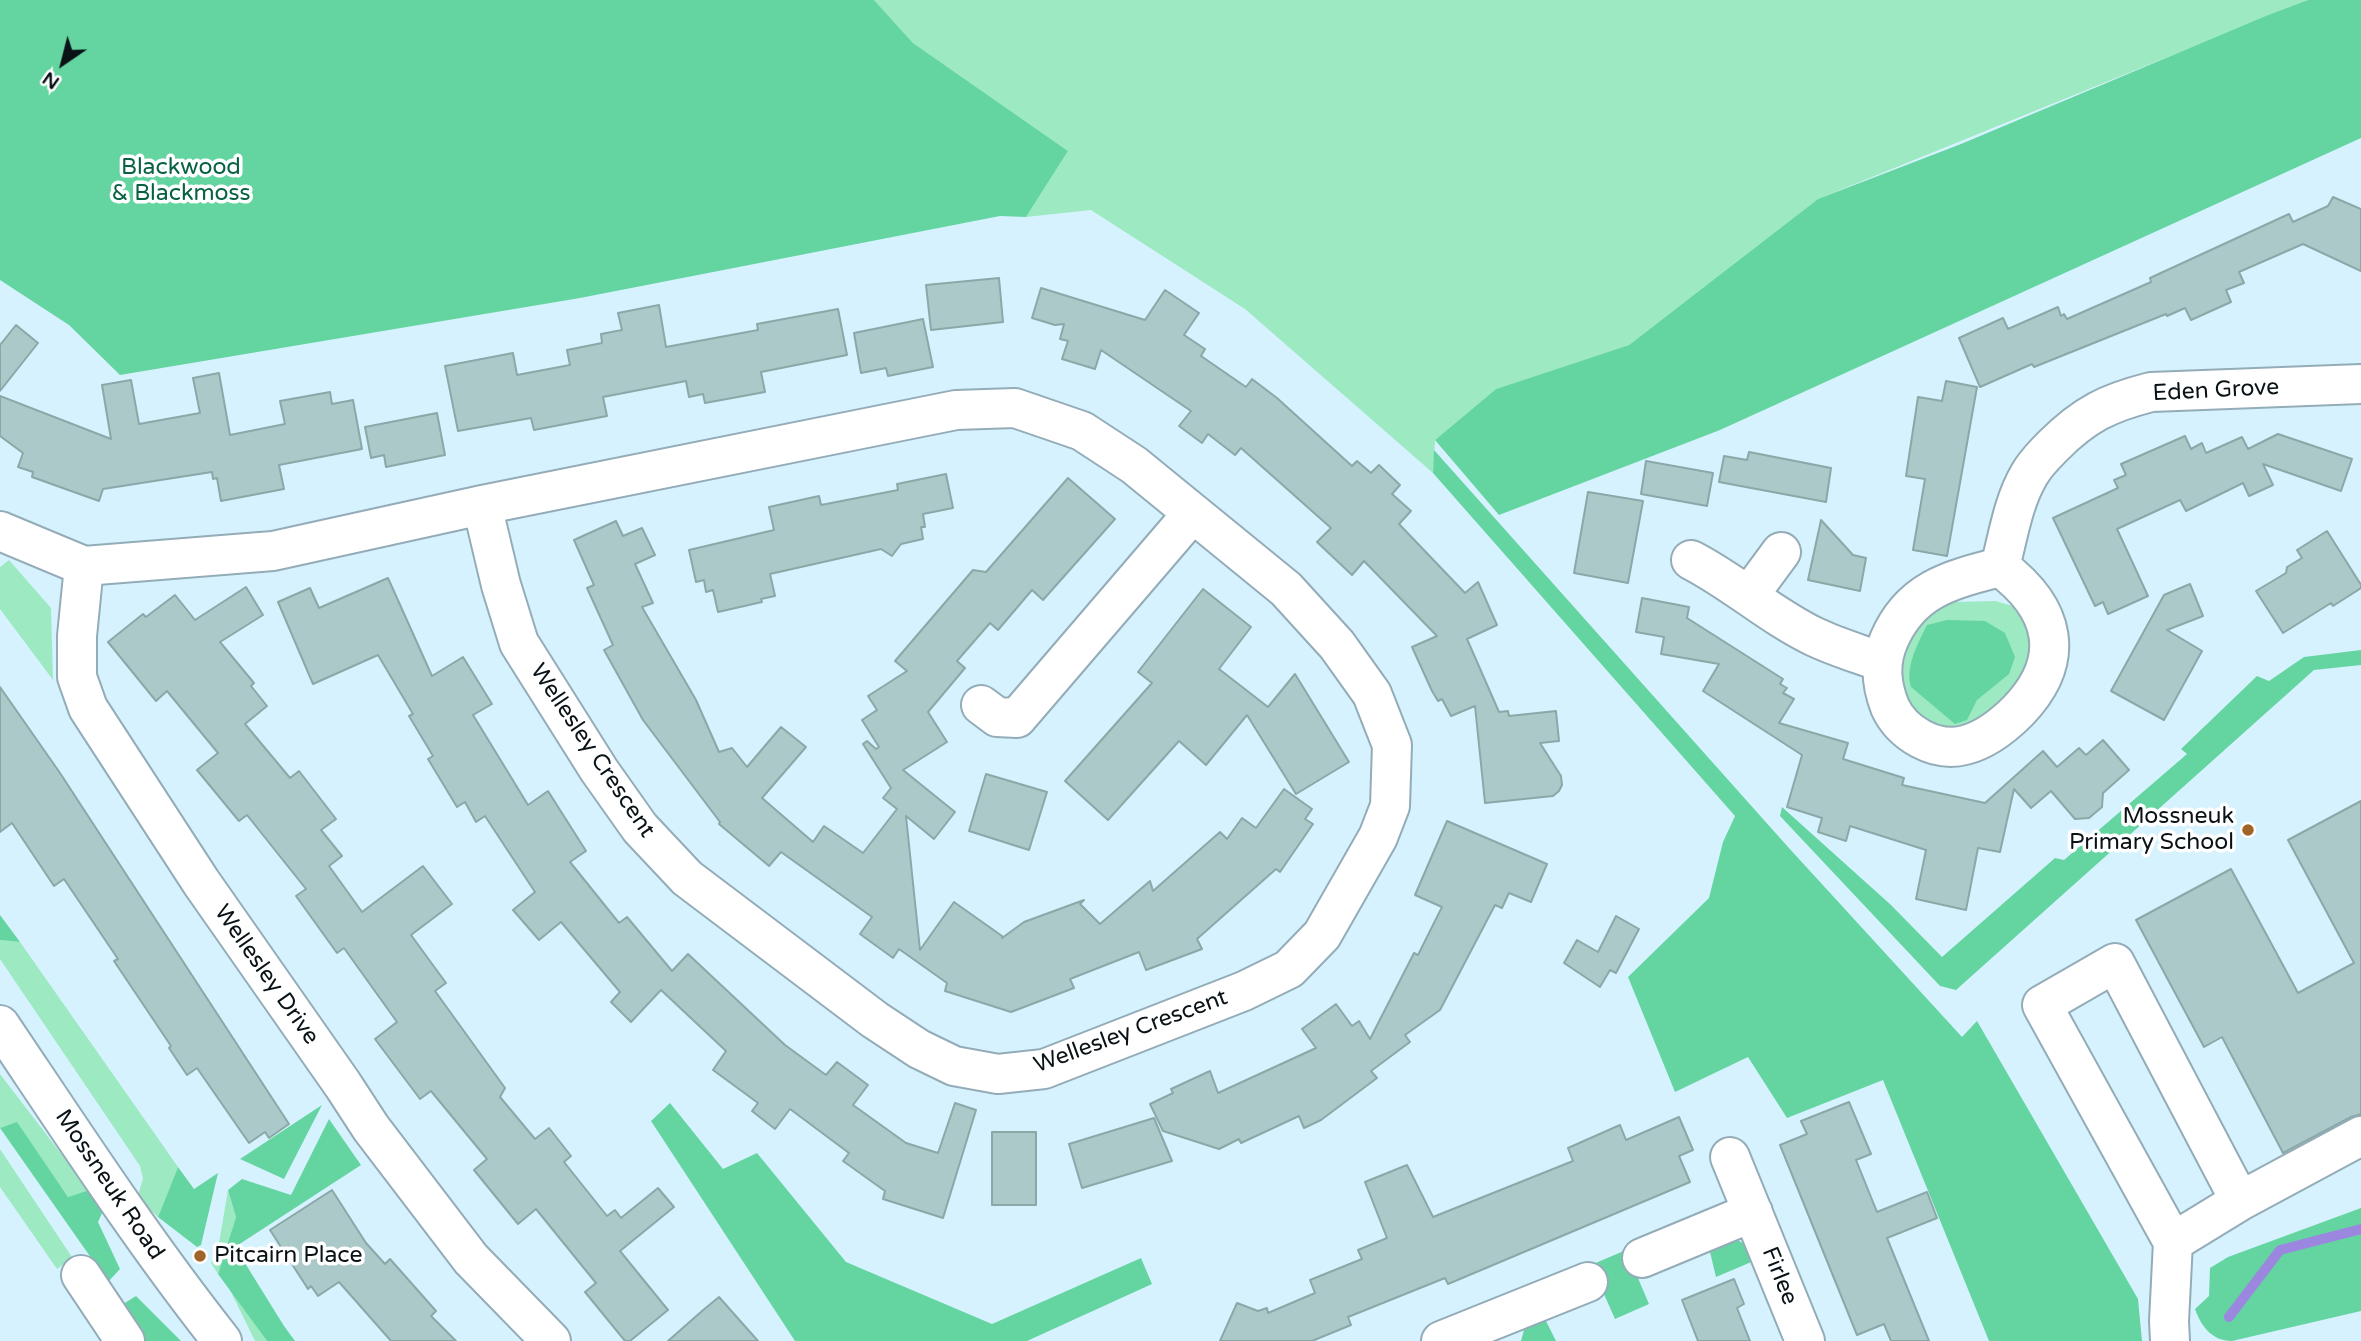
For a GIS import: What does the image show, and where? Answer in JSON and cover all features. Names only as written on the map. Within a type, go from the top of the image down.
[{"type":"street","name":"Eden Grove","points":[[2000,568],[2015,507],[2029,474],[2054,444],[2090,414],[2123,399],[2151,392],[2361,384]]},
{"type":"street","name":"Wellesley Crescent","points":[[0,531],[84,566],[273,551],[482,505],[956,410],[1015,408],[1082,431],[1134,465],[1286,589],[1337,645],[1372,694],[1392,745],[1390,806],[1378,837],[1322,935],[1289,969],[1244,990],[1044,1069],[998,1074],[954,1066],[919,1049],[875,1020],[687,878],[640,828],[599,770],[519,643],[501,585],[482,505]]},
{"type":"street","points":[[981,705],[997,717],[1017,718],[1192,514]]},
{"type":"street","points":[[1749,594],[1781,552]]},
{"type":"street","points":[[1691,560],[1717,573],[1815,637],[1881,662]]},
{"type":"street","name":"Wellesley Drive","points":[[84,566],[77,636],[77,677],[88,708],[201,881],[344,1085],[371,1128],[471,1259],[551,1341]]},
{"type":"street","points":[[2000,568],[2020,582],[2036,603],[2049,639],[2049,664],[2035,693],[1987,736],[1963,746],[1938,745],[1916,737],[1896,720],[1884,692],[1881,662],[1889,640],[1910,606],[1945,582],[2000,568]]},
{"type":"street","points":[[2169,1331],[2173,1242],[2042,1005],[2115,963],[2239,1201]]},
{"type":"street","name":"Mossneuk Road","points":[[0,1025],[133,1222],[222,1341]]},
{"type":"street","points":[[2173,1242],[2239,1201],[2361,1136]]},
{"type":"street","name":"Firlee","points":[[1730,1157],[1805,1341]]},
{"type":"street","points":[[1642,1258],[1753,1212]]},
{"type":"street","points":[[81,1275],[125,1341]]},
{"type":"street","points":[[1441,1341],[1499,1331],[1588,1282]]},
{"type":"green space","name":"Blackwood & Blackmoss","points":[[0,0],[874,0],[913,43],[1068,151],[1026,217],[1000,216],[580,298],[120,375],[69,325],[0,280]]},
{"type":"green space","points":[[874,0],[2308,0],[1818,199],[1629,345],[1496,389],[1435,440],[1433,473],[1245,309],[1091,210],[1026,217],[1068,151],[913,43]]},
{"type":"green space","points":[[2308,0],[2361,0],[2361,138],[1720,430],[1499,515],[1435,440],[1496,389],[1629,345],[1818,199],[1961,144]]},
{"type":"green space","points":[[1434,450],[1788,847],[1962,1037],[1977,1021],[2138,1299],[2142,1341],[1989,1341],[1883,1080],[1787,1118],[1748,1057],[1675,1092],[1628,977],[1709,898],[1723,842],[1735,816],[1433,473]]},
{"type":"green space","points":[[9,560],[51,608],[53,680],[0,609],[0,567]]},
{"type":"green space","points":[[1995,601],[2013,606],[2035,633],[2028,680],[1985,719],[1951,733],[1904,713],[1897,661],[1919,617],[1951,602]]},
{"type":"green space","points":[[1947,620],[1985,621],[2005,633],[2015,657],[2009,674],[1977,700],[1967,720],[1955,724],[1911,687],[1910,679],[1913,655],[1927,625]]},
{"type":"green space","points":[[2361,650],[2361,665],[2314,670],[1956,990],[1940,986],[1780,816],[1782,807],[1891,905],[1942,957],[2055,858],[2064,860],[2187,754],[2181,749],[2257,676],[2269,681],[2304,657]]},
{"type":"green space","points":[[0,915],[20,942],[0,940]]},
{"type":"green space","points":[[0,940],[20,942],[178,1167],[158,1217],[137,1198],[143,1179],[140,1166],[0,959]]},
{"type":"green space","points":[[0,1074],[89,1190],[68,1197],[17,1123],[0,1128]]},
{"type":"green space","points":[[670,1103],[723,1169],[757,1153],[846,1262],[992,1324],[1141,1258],[1152,1284],[1027,1341],[795,1341],[651,1121]]},
{"type":"green space","points":[[322,1105],[284,1179],[240,1159]]},
{"type":"green space","points":[[329,1119],[361,1165],[235,1247],[295,1341],[267,1341],[218,1274],[236,1217],[228,1190],[242,1179],[291,1195]]},
{"type":"green space","points":[[17,1122],[68,1197],[89,1190],[103,1211],[98,1222],[120,1269],[108,1282],[0,1128]]},
{"type":"green space","points":[[0,1149],[72,1257],[57,1269],[0,1187]]},
{"type":"green space","points":[[178,1167],[194,1189],[218,1173],[201,1245],[197,1247],[158,1217]]},
{"type":"green space","points":[[228,1190],[236,1217],[218,1274],[211,1263],[217,1255]]},
{"type":"green space","points":[[2361,1208],[2361,1311],[2232,1341],[2213,1335],[2204,1327],[2195,1309],[2209,1296],[2210,1268],[2228,1257]]},
{"type":"green space","points":[[1729,1237],[1745,1245],[1756,1260],[1716,1277],[1711,1246]]},
{"type":"green space","points":[[1626,1250],[1649,1304],[1615,1319],[1591,1265]]},
{"type":"green space","points":[[229,1288],[267,1341],[255,1341]]},
{"type":"green space","points":[[136,1296],[181,1341],[144,1341],[120,1306]]},
{"type":"green space","points":[[1544,1317],[1556,1341],[1521,1341],[1525,1326]]},
{"type":"building","points":[[2333,197],[2361,209],[2361,271],[2303,244],[2239,272],[2244,283],[2226,290],[2231,302],[2191,320],[2185,308],[2167,316],[2166,314],[2034,367],[2032,364],[1980,387],[1959,338],[2003,318],[2008,329],[2058,307],[2061,316],[2064,314],[2067,319],[2151,282],[2150,278],[2289,214],[2293,222],[2328,206]]},
{"type":"building","points":[[999,278],[1003,322],[931,330],[926,285]]},
{"type":"building","points":[[1041,288],[1145,320],[1165,290],[1199,313],[1184,335],[1205,349],[1201,356],[1246,387],[1252,379],[1352,466],[1357,461],[1371,473],[1379,465],[1400,485],[1392,494],[1411,511],[1399,524],[1465,593],[1478,582],[1497,625],[1467,639],[1499,712],[1508,711],[1509,716],[1556,711],[1559,741],[1540,743],[1561,776],[1562,785],[1559,791],[1553,796],[1485,803],[1475,706],[1451,716],[1442,699],[1438,701],[1432,691],[1412,647],[1437,636],[1364,561],[1352,575],[1317,542],[1331,528],[1241,448],[1235,455],[1208,434],[1202,443],[1179,426],[1191,411],[1101,350],[1095,369],[1062,359],[1068,341],[1060,339],[1064,324],[1055,325],[1032,318]]},
{"type":"building","points":[[659,305],[666,347],[758,330],[757,324],[838,309],[847,355],[761,372],[765,392],[705,403],[703,394],[689,397],[686,381],[603,397],[607,416],[534,430],[531,418],[458,431],[445,366],[513,353],[517,375],[570,365],[567,350],[602,343],[601,334],[622,330],[618,313]]},
{"type":"building","points":[[923,319],[933,367],[888,376],[886,368],[861,373],[854,333]]},
{"type":"building","points":[[16,325],[38,343],[0,391],[0,345]]},
{"type":"building","points":[[219,373],[230,435],[285,424],[280,401],[330,392],[332,404],[353,400],[362,449],[279,465],[284,489],[221,501],[217,478],[213,479],[212,472],[103,489],[99,501],[32,477],[33,472],[18,467],[23,453],[0,436],[0,396],[111,439],[102,385],[131,380],[139,424],[200,413],[193,378]]},
{"type":"building","points":[[1946,381],[1977,387],[1947,556],[1913,550],[1925,479],[1906,476],[1918,397],[1942,401]]},
{"type":"building","points":[[437,413],[445,455],[386,467],[384,455],[371,458],[365,427]]},
{"type":"building","points":[[2278,434],[2352,459],[2341,491],[2263,464],[2273,485],[2249,496],[2243,483],[2186,511],[2180,500],[2117,529],[2148,596],[2108,614],[2103,602],[2095,606],[2053,518],[2118,488],[2114,480],[2126,475],[2121,464],[2185,436],[2191,449],[2202,443],[2206,453],[2242,437],[2248,449]]},
{"type":"building","points":[[1749,452],[1831,468],[1826,502],[1719,482],[1724,456],[1747,460]]},
{"type":"building","points":[[1646,461],[1713,473],[1707,506],[1641,494]]},
{"type":"building","points":[[946,474],[953,508],[923,514],[923,539],[901,544],[892,556],[881,549],[770,574],[775,596],[761,599],[762,602],[718,612],[713,590],[706,592],[704,580],[696,582],[689,550],[774,530],[769,507],[819,496],[821,505],[898,490],[897,484]]},
{"type":"building","points":[[1068,478],[1115,519],[1043,600],[1032,590],[998,630],[990,623],[957,661],[965,668],[928,712],[947,742],[903,770],[955,812],[934,839],[906,816],[920,950],[954,902],[1002,938],[1024,922],[1084,900],[1080,904],[1100,924],[1150,881],[1153,891],[1220,832],[1227,839],[1242,818],[1256,828],[1284,789],[1312,809],[1305,819],[1313,824],[1280,872],[1276,869],[1197,939],[1202,949],[1146,970],[1139,952],[1070,979],[1074,988],[1011,1012],[945,991],[947,983],[899,949],[893,958],[860,934],[872,917],[781,852],[769,866],[719,824],[643,720],[604,650],[613,645],[587,588],[594,585],[574,540],[616,521],[623,536],[642,528],[655,555],[635,564],[653,603],[642,607],[696,700],[719,752],[732,748],[747,767],[781,727],[806,747],[762,798],[813,842],[824,826],[863,853],[897,809],[883,798],[891,788],[863,744],[867,741],[876,749],[879,747],[862,720],[877,710],[868,696],[907,671],[895,661],[973,570],[986,572]]},
{"type":"building","points":[[1588,492],[1643,501],[1628,583],[1574,573]]},
{"type":"building","points":[[1821,520],[1853,555],[1866,558],[1860,591],[1808,580]]},
{"type":"building","points":[[2327,531],[2361,588],[2283,633],[2256,591],[2286,573],[2287,567],[2302,558],[2297,550]]},
{"type":"building","points":[[388,578],[432,676],[463,657],[492,704],[473,715],[528,805],[548,791],[586,851],[570,862],[619,923],[627,917],[672,971],[688,954],[785,1045],[826,1075],[837,1062],[868,1085],[853,1105],[906,1143],[938,1153],[955,1103],[976,1110],[943,1218],[883,1199],[885,1191],[843,1161],[849,1153],[790,1109],[775,1129],[752,1111],[758,1103],[713,1070],[726,1051],[661,990],[631,1022],[611,1002],[620,992],[561,922],[539,940],[513,910],[535,892],[485,816],[476,822],[465,802],[457,807],[428,759],[433,756],[409,716],[413,714],[378,655],[313,684],[278,602],[310,588],[319,608]]},
{"type":"building","points":[[2190,584],[2203,616],[2167,630],[2202,651],[2164,720],[2111,691],[2164,595]]},
{"type":"building","points":[[246,587],[263,615],[220,642],[254,683],[251,686],[267,706],[245,724],[290,778],[299,771],[336,819],[321,830],[342,856],[329,866],[362,912],[423,866],[452,904],[411,935],[446,983],[435,991],[505,1088],[500,1097],[535,1139],[549,1128],[571,1156],[564,1162],[607,1216],[615,1210],[621,1218],[658,1188],[674,1207],[620,1251],[668,1310],[630,1341],[625,1341],[585,1292],[596,1283],[536,1209],[518,1224],[474,1170],[487,1159],[431,1091],[420,1099],[375,1039],[397,1022],[344,948],[337,953],[296,896],[306,889],[247,815],[239,821],[197,770],[218,753],[167,691],[156,701],[108,642],[143,614],[146,617],[175,595],[195,620]]},
{"type":"building","points":[[1203,589],[1251,627],[1219,669],[1268,707],[1295,674],[1349,762],[1296,794],[1247,715],[1206,765],[1179,741],[1108,820],[1065,781],[1152,683],[1138,672]]},
{"type":"building","points":[[1642,598],[1689,607],[1687,618],[1783,679],[1780,684],[1787,688],[1783,693],[1794,699],[1779,723],[1848,743],[1843,759],[1904,778],[1902,785],[1985,803],[2043,751],[2057,767],[2079,748],[2086,755],[2103,740],[2129,770],[2103,793],[2102,807],[2089,818],[2075,819],[2051,791],[2031,808],[2014,789],[2000,852],[1978,848],[1966,910],[1916,899],[1926,850],[1850,826],[1846,841],[1818,832],[1822,818],[1787,807],[1802,755],[1703,691],[1719,664],[1661,654],[1664,637],[1636,632]]},
{"type":"building","points":[[0,687],[60,773],[289,1124],[269,1138],[265,1132],[249,1143],[197,1068],[187,1075],[169,1048],[171,1046],[114,961],[118,959],[64,879],[54,886],[12,823],[0,832]]},
{"type":"building","points":[[986,774],[1047,792],[1029,850],[969,831]]},
{"type":"building","name":"Mossneuk Primary School","points":[[2361,801],[2361,1114],[2283,1153],[2222,1037],[2204,1047],[2136,920],[2231,869],[2298,993],[2354,963],[2288,840]]},
{"type":"building","points":[[1447,821],[1547,864],[1531,902],[1509,893],[1502,908],[1495,905],[1440,1010],[1405,1035],[1410,1042],[1371,1071],[1377,1078],[1321,1120],[1304,1128],[1299,1116],[1241,1143],[1239,1139],[1219,1149],[1163,1131],[1150,1104],[1173,1093],[1171,1089],[1210,1071],[1218,1093],[1316,1048],[1302,1029],[1336,1004],[1352,1026],[1359,1021],[1370,1039],[1414,953],[1418,955],[1442,907],[1415,895]]},
{"type":"building","points":[[1616,916],[1639,929],[1616,973],[1610,970],[1600,987],[1564,963],[1577,940],[1598,952]]},
{"type":"building","points":[[1849,1102],[1871,1154],[1856,1160],[1877,1212],[1927,1192],[1937,1218],[1887,1238],[1929,1341],[1891,1341],[1884,1324],[1857,1335],[1780,1145],[1807,1134],[1801,1121]]},
{"type":"building","points":[[1679,1117],[1693,1150],[1679,1156],[1690,1182],[1448,1284],[1445,1278],[1348,1317],[1351,1325],[1312,1341],[1220,1341],[1237,1303],[1258,1311],[1267,1308],[1268,1313],[1315,1293],[1310,1280],[1362,1259],[1358,1250],[1387,1238],[1365,1182],[1407,1165],[1433,1217],[1573,1161],[1568,1148],[1620,1125],[1626,1140]]},
{"type":"building","points":[[1154,1118],[1172,1161],[1082,1188],[1069,1144]]},
{"type":"building","points":[[992,1132],[1036,1132],[1036,1205],[992,1205]]},
{"type":"building","points":[[332,1190],[366,1243],[385,1264],[390,1259],[436,1311],[431,1316],[456,1341],[391,1341],[339,1282],[318,1296],[311,1286],[308,1289],[270,1230]]},
{"type":"building","points":[[1734,1279],[1744,1304],[1737,1308],[1750,1341],[1698,1341],[1682,1300]]},
{"type":"building","points":[[719,1297],[758,1341],[668,1341],[702,1311]]},
{"type":"waterway","points":[[2229,1317],[2280,1250],[2361,1229]]},
{"type":"place","name":"Mossneuk Primary School","points":[[2248,830]]},
{"type":"place","name":"Pitcairn Place","points":[[200,1256]]}]
